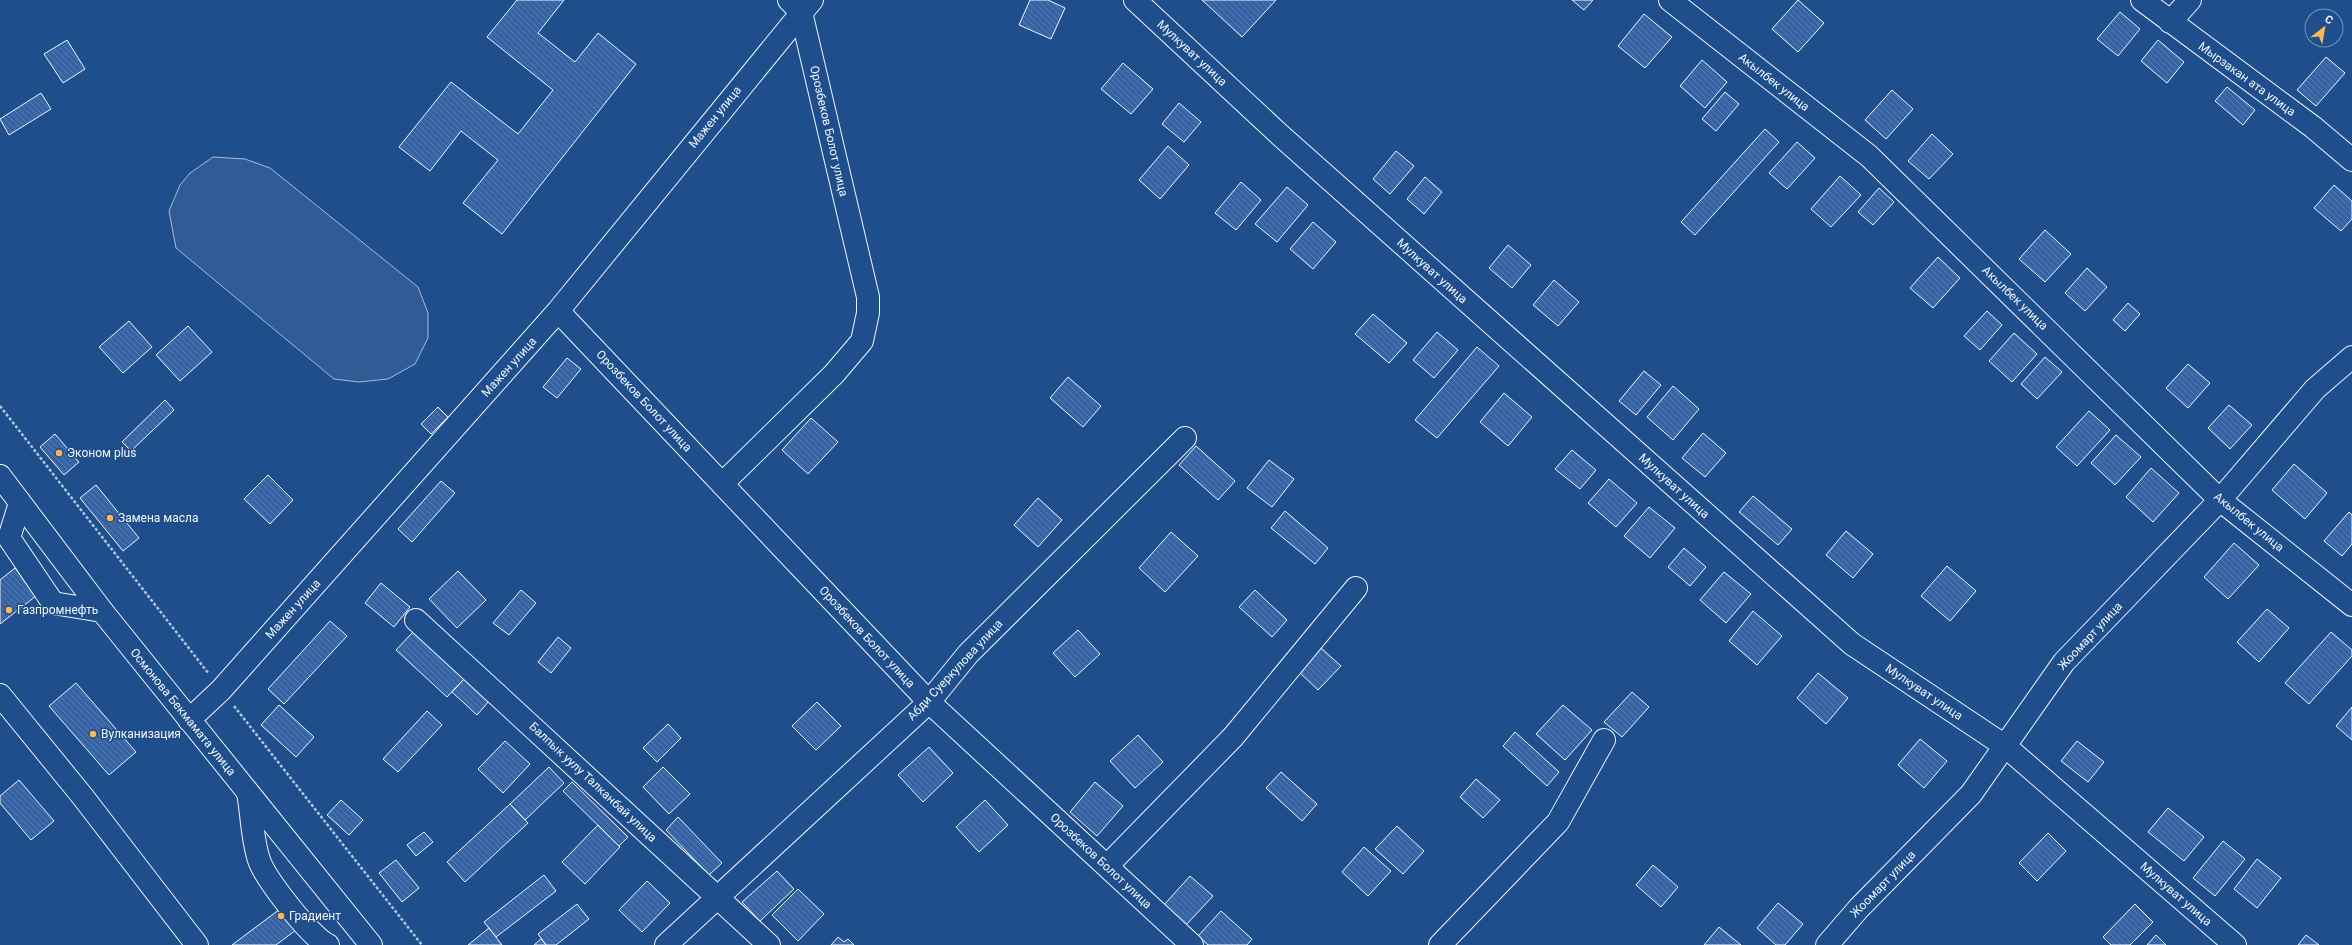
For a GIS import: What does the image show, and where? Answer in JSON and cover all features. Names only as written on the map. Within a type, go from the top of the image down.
[{"type":"main road","name":"Мулкуват улица","points":[[1135,0],[1280,135],[1852,644],[2005,746],[2235,945]]},
{"type":"main road","name":"Акылбек улица","points":[[1670,0],[1869,156],[2220,500],[2352,605]]},
{"type":"main road","name":"Мырзакан ата улица","points":[[2142,0],[2313,127],[2352,160]]},
{"type":"main road","points":[[2170,22],[2190,0]]},
{"type":"main road","name":"Мажен улица","points":[[189,720],[221,690],[558,311],[801,4]]},
{"type":"main road","name":"Орозбеков Болот улица","points":[[722,484],[834,374],[862,341],[868,313],[868,297],[801,4]]},
{"type":"main road","name":"Орозбеков Болот улица","points":[[558,311],[929,702],[1192,945]]},
{"type":"main road","name":"Жоомарт улица","points":[[1827,945],[1859,908],[1971,794],[2064,662],[2220,500],[2315,389],[2352,357]]},
{"type":"main road","name":"Абди Суеркулова улица","points":[[666,945],[929,702],[968,654],[1185,438]]},
{"type":"main road","name":"Осмонова Бекмамата улица","points":[[0,476],[102,611],[371,945]]},
{"type":"main road","points":[[20,503],[10,538],[52,603],[102,611]]},
{"type":"main road","points":[[1106,866],[1232,737],[1356,588]]},
{"type":"main road","name":"Балпык уулу Талканбай улица","points":[[416,620],[769,945]]},
{"type":"main road","points":[[0,695],[83,797],[197,945]]},
{"type":"main road","points":[[1440,945],[1558,822],[1604,740]]},
{"type":"main road","points":[[248,793],[259,860],[273,884],[302,922],[328,945]]},
{"type":"shaded area","points":[[213,157],[245,159],[270,168],[418,287],[428,313],[428,338],[415,364],[388,379],[359,382],[334,379],[176,248],[169,211],[180,185],[190,173]]},
{"type":"building","points":[[517,0],[564,0],[538,33],[575,62],[598,33],[636,64],[502,234],[463,203],[498,160],[461,131],[430,171],[399,147],[451,82],[518,134],[553,90],[487,37]]},
{"type":"building","points":[[1030,0],[1048,0],[1065,8],[1051,39],[1019,25]]},
{"type":"building","points":[[1202,0],[1276,0],[1242,37]]},
{"type":"building","points":[[1572,0],[1593,0],[1584,10]]},
{"type":"building","points":[[1798,0],[1824,23],[1798,52],[1772,29]]},
{"type":"building","points":[[2120,12],[2140,29],[2118,56],[2097,39]]},
{"type":"building","points":[[1644,14],[1672,37],[1645,68],[1618,46]]},
{"type":"building","points":[[67,40],[85,69],[63,83],[44,54]]},
{"type":"building","points":[[2158,40],[2184,62],[2167,83],[2141,61]]},
{"type":"building","points":[[2326,57],[2345,73],[2316,106],[2297,90]]},
{"type":"building","points":[[1702,60],[1727,82],[1705,108],[1680,86]]},
{"type":"building","points":[[1123,63],[1153,89],[1131,114],[1101,89]]},
{"type":"building","points":[[2227,87],[2255,110],[2243,125],[2215,101]]},
{"type":"building","points":[[1892,90],[1913,109],[1886,139],[1865,120]]},
{"type":"building","points":[[1725,92],[1739,104],[1716,131],[1702,119]]},
{"type":"building","points":[[41,93],[51,109],[9,135],[0,119]]},
{"type":"building","points":[[1179,103],[1201,122],[1184,142],[1162,124]]},
{"type":"building","points":[[1765,129],[1779,142],[1695,235],[1681,222]]},
{"type":"building","points":[[1932,134],[1953,154],[1929,179],[1908,161]]},
{"type":"building","points":[[1797,142],[1815,158],[1787,189],[1769,173]]},
{"type":"building","points":[[1168,146],[1189,165],[1160,199],[1139,180]]},
{"type":"building","points":[[1396,151],[1414,166],[1390,194],[1373,179]]},
{"type":"building","points":[[1840,176],[1861,195],[1831,227],[1811,209]]},
{"type":"building","points":[[1425,177],[1442,192],[1424,214],[1407,199]]},
{"type":"building","points":[[1241,182],[1261,200],[1236,230],[1215,213]]},
{"type":"building","points":[[2334,185],[2352,201],[2352,219],[2341,231],[2314,208]]},
{"type":"building","points":[[1287,187],[1308,205],[1277,242],[1255,224]]},
{"type":"building","points":[[1879,188],[1894,202],[1873,225],[1858,212]]},
{"type":"building","points":[[1313,222],[1336,242],[1313,269],[1290,249]]},
{"type":"building","points":[[2045,230],[2071,254],[2045,282],[2019,259]]},
{"type":"building","points":[[1508,245],[1531,265],[1512,288],[1489,268]]},
{"type":"building","points":[[1938,257],[1960,278],[1933,308],[1910,288]]},
{"type":"building","points":[[2087,268],[2107,287],[2085,311],[2065,293]]},
{"type":"building","points":[[1554,280],[1579,302],[1558,326],[1533,305]]},
{"type":"building","points":[[2128,303],[2140,314],[2125,331],[2113,320]]},
{"type":"building","points":[[1987,311],[2002,325],[1980,350],[1964,336]]},
{"type":"building","points":[[1373,314],[1407,343],[1389,363],[1355,334]]},
{"type":"building","points":[[129,321],[152,347],[123,373],[99,347]]},
{"type":"building","points":[[188,326],[212,352],[180,381],[156,355]]},
{"type":"building","points":[[1437,332],[1458,350],[1434,378],[1413,360]]},
{"type":"building","points":[[2014,333],[2037,354],[2012,382],[1989,361]]},
{"type":"building","points":[[1477,347],[1499,366],[1437,438],[1415,420]]},
{"type":"building","points":[[2045,357],[2062,372],[2037,399],[2021,384]]},
{"type":"building","points":[[567,358],[581,369],[557,398],[543,387]]},
{"type":"building","points":[[2188,364],[2210,383],[2188,408],[2166,388]]},
{"type":"building","points":[[1644,371],[1661,385],[1636,415],[1619,401]]},
{"type":"building","points":[[1068,377],[1101,406],[1083,427],[1050,398]]},
{"type":"building","points":[[1673,386],[1699,409],[1673,440],[1647,417]]},
{"type":"building","points":[[1504,393],[1532,417],[1508,446],[1480,422]]},
{"type":"building","points":[[165,400],[174,410],[131,451],[122,442]]},
{"type":"building","points":[[2229,405],[2252,425],[2230,449],[2208,428]]},
{"type":"building","points":[[438,407],[448,417],[431,434],[421,424]]},
{"type":"building","points":[[2089,411],[2110,430],[2077,466],[2056,447]]},
{"type":"building","points":[[811,418],[838,442],[808,474],[782,450]]},
{"type":"building","points":[[1703,433],[1726,453],[1705,477],[1682,458]]},
{"type":"building","points":[[55,434],[79,462],[64,475],[40,447]]},
{"type":"building","points":[[2116,435],[2141,457],[2115,485],[2091,463]]},
{"type":"building","points":[[1196,446],[1235,481],[1218,500],[1179,465]]},
{"type":"building","points":[[1572,450],[1596,470],[1580,489],[1555,469]]},
{"type":"building","points":[[1269,460],[1294,479],[1272,507],[1247,488]]},
{"type":"building","points":[[2294,464],[2327,493],[2305,519],[2272,490]]},
{"type":"building","points":[[2151,468],[2179,493],[2153,522],[2126,497]]},
{"type":"building","points":[[268,475],[293,500],[270,524],[244,499]]},
{"type":"building","points":[[1609,479],[1637,503],[1616,527],[1588,503]]},
{"type":"building","points":[[441,481],[455,493],[412,542],[398,529]]},
{"type":"building","name":"Замена масла","points":[[96,485],[139,538],[123,551],[80,498]]},
{"type":"building","points":[[1753,496],[1792,529],[1778,545],[1739,512]]},
{"type":"building","points":[[1038,498],[1062,520],[1038,547],[1014,525]]},
{"type":"building","points":[[1649,507],[1675,528],[1650,558],[1624,536]]},
{"type":"building","points":[[1285,511],[1328,548],[1315,564],[1271,528]]},
{"type":"building","points":[[2349,512],[2352,515],[2352,544],[2342,556],[2324,541]]},
{"type":"building","points":[[1846,531],[1873,554],[1853,578],[1826,555]]},
{"type":"building","points":[[1171,532],[1198,556],[1165,592],[1139,568]]},
{"type":"building","points":[[2234,543],[2259,565],[2228,599],[2204,577]]},
{"type":"building","points":[[1684,548],[1706,567],[1690,586],[1668,567]]},
{"type":"building","points":[[1947,566],[1976,591],[1950,621],[1921,596]]},
{"type":"building","name":"Газпромнефть","points":[[15,568],[36,596],[0,624],[0,580]]},
{"type":"building","points":[[458,571],[486,600],[457,628],[429,599]]},
{"type":"building","points":[[1724,572],[1751,594],[1726,623],[1700,600]]},
{"type":"building","points":[[381,583],[410,607],[394,627],[365,603]]},
{"type":"building","points":[[521,590],[536,603],[509,635],[493,623]]},
{"type":"building","points":[[1255,590],[1287,620],[1272,637],[1239,607]]},
{"type":"building","points":[[2267,609],[2289,628],[2259,662],[2237,642]]},
{"type":"building","points":[[1753,611],[1782,636],[1757,665],[1729,641]]},
{"type":"building","points":[[330,621],[347,636],[284,704],[268,689]]},
{"type":"building","points":[[1078,630],[1100,654],[1075,677],[1053,653]]},
{"type":"building","points":[[413,632],[464,679],[447,697],[396,650]]},
{"type":"building","points":[[2331,632],[2352,650],[2352,656],[2309,704],[2285,683]]},
{"type":"building","points":[[558,637],[571,648],[551,673],[538,662]]},
{"type":"building","points":[[1321,648],[1341,666],[1318,690],[1299,672]]},
{"type":"building","points":[[1818,673],[1848,698],[1826,724],[1797,698]]},
{"type":"building","points":[[464,679],[489,701],[477,715],[452,692]]},
{"type":"building","points":[[76,683],[136,752],[109,775],[49,706]]},
{"type":"building","points":[[1632,692],[1649,707],[1622,737],[1604,722]]},
{"type":"building","points":[[817,702],[841,726],[816,750],[792,726]]},
{"type":"building","points":[[279,705],[314,737],[296,757],[261,725]]},
{"type":"building","points":[[1563,705],[1592,730],[1565,760],[1536,734]]},
{"type":"building","points":[[2352,707],[2352,740],[2336,726]]},
{"type":"building","points":[[427,711],[442,725],[398,772],[383,759]]},
{"type":"building","points":[[668,724],[681,738],[657,762],[643,748]]},
{"type":"building","points":[[1515,732],[1559,772],[1547,786],[1503,746]]},
{"type":"building","points":[[1138,735],[1163,762],[1135,788],[1110,761]]},
{"type":"building","points":[[1920,739],[1947,761],[1924,788],[1898,765]]},
{"type":"building","points":[[505,741],[530,764],[503,793],[478,769]]},
{"type":"building","points":[[2077,741],[2104,762],[2088,782],[2061,761]]},
{"type":"building","points":[[929,747],[953,773],[923,802],[898,775]]},
{"type":"building","points":[[549,767],[564,783],[525,820],[510,804]]},
{"type":"building","points":[[663,767],[690,794],[669,814],[643,787]]},
{"type":"building","points":[[1281,772],[1317,804],[1302,821],[1266,788]]},
{"type":"building","points":[[1476,779],[1500,800],[1483,818],[1460,797]]},
{"type":"building","points":[[19,780],[54,821],[31,840],[0,803],[0,796]]},
{"type":"building","points":[[572,782],[628,837],[619,846],[563,791]]},
{"type":"building","points":[[1095,782],[1123,806],[1097,836],[1070,812]]},
{"type":"building","points":[[341,800],[363,820],[349,835],[327,815]]},
{"type":"building","points":[[985,800],[1008,825],[979,852],[956,827]]},
{"type":"building","points":[[510,804],[528,823],[465,882],[447,862]]},
{"type":"building","points":[[2168,808],[2204,837],[2184,861],[2148,832]]},
{"type":"building","points":[[678,817],[722,863],[709,875],[666,830]]},
{"type":"building","points":[[598,825],[620,847],[585,884],[562,862]]},
{"type":"building","points":[[1397,826],[1424,851],[1403,874],[1375,849]]},
{"type":"building","points":[[424,832],[433,842],[416,856],[407,845]]},
{"type":"building","points":[[2048,833],[2066,851],[2037,881],[2019,863]]},
{"type":"building","points":[[2223,841],[2245,859],[2215,896],[2193,878]]},
{"type":"building","points":[[1364,847],[1391,871],[1368,896],[1342,872]]},
{"type":"building","points":[[2257,859],[2281,878],[2257,908],[2234,889]]},
{"type":"building","points":[[396,860],[419,888],[402,902],[379,873]]},
{"type":"building","points":[[1653,865],[1678,887],[1661,907],[1636,885]]},
{"type":"building","points":[[777,871],[794,889],[760,921],[742,902]]},
{"type":"building","points":[[544,875],[556,891],[496,937],[484,922]]},
{"type":"building","points":[[1190,876],[1213,896],[1186,925],[1164,905]]},
{"type":"building","points":[[647,881],[670,903],[642,932],[619,910]]},
{"type":"building","points":[[798,889],[824,914],[798,941],[772,915]]},
{"type":"building","points":[[1778,903],[1803,924],[1785,945],[1776,945],[1757,928]]},
{"type":"building","points":[[577,904],[589,919],[556,945],[546,945],[538,934]]},
{"type":"building","points":[[2135,904],[2153,922],[2130,945],[2111,945],[2103,937]]},
{"type":"building","name":"Градиент","points":[[284,906],[300,927],[276,945],[232,945]]},
{"type":"building","points":[[1221,911],[1252,939],[1247,945],[1208,945],[1198,936]]},
{"type":"building","points":[[1719,927],[1741,945],[1704,945]]},
{"type":"building","points":[[489,928],[502,945],[468,945]]},
{"type":"building","points":[[2156,935],[2166,945],[2147,945]]},
{"type":"building","points":[[2306,935],[2319,945],[2298,945]]},
{"type":"building","points":[[838,937],[844,942],[848,939],[854,945],[831,945]]},
{"type":"building","points":[[541,939],[546,945],[534,945]]},
{"type":"place","name":"Эконом plus","points":[[59,453]]},
{"type":"place","name":"Замена масла","points":[[110,518]]},
{"type":"place","name":"Газпромнефть","points":[[9,610]]},
{"type":"place","name":"Вулканизация","points":[[93,734]]},
{"type":"place","name":"Градиент","points":[[281,916]]}]
